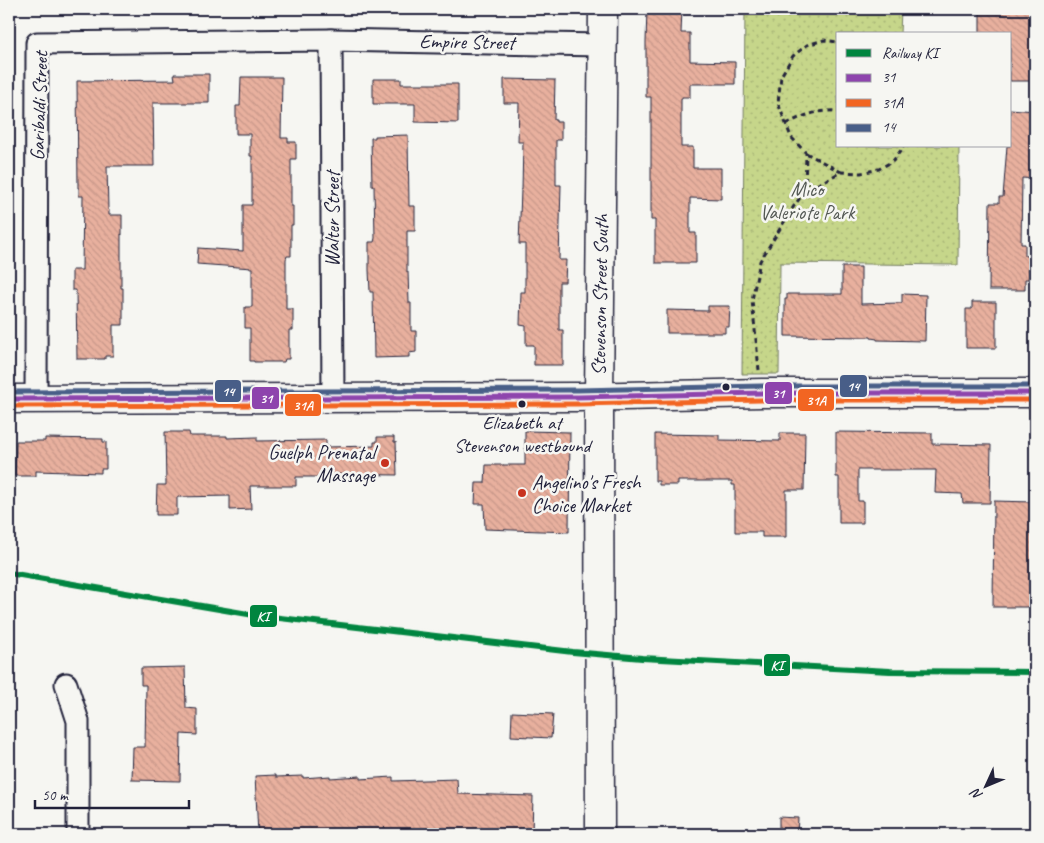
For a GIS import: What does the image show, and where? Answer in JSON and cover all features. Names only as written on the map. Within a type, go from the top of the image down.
[{"type":"main road","name":"Stevenson Street South","points":[[600,834],[599,396],[603,9]]},
{"type":"main road","points":[[9,400],[762,393],[1035,394]]},
{"type":"street","name":"Empire Street","points":[[331,40],[602,45]]},
{"type":"street","name":"Walter Street","points":[[331,40],[333,398]]},
{"type":"street","name":"Garibaldi Street","points":[[36,400],[37,43],[331,40]]},
{"type":"street","points":[[66,684],[78,721],[78,834]]},
{"type":"path","points":[[836,42],[824,40],[806,44],[793,56],[781,76],[778,103],[791,137],[806,154],[840,172],[861,173],[879,169],[893,161],[903,148]]},
{"type":"path","points":[[786,124],[806,114],[836,110]]},
{"type":"path","points":[[805,191],[806,154]]},
{"type":"path","points":[[762,393],[752,300],[760,261],[805,191],[840,172]]},
{"type":"green space","name":"Mico Valeriote Park","points":[[745,9],[901,9],[900,32],[836,32],[836,148],[959,148],[958,265],[780,263],[779,374],[742,374]]},
{"type":"building","points":[[647,9],[682,9],[681,33],[690,33],[690,61],[735,62],[735,84],[690,84],[690,97],[682,97],[681,99],[681,147],[693,147],[693,168],[721,168],[721,199],[690,198],[690,233],[696,233],[696,263],[655,263],[655,220],[651,220],[651,97],[646,97]]},
{"type":"building","points":[[980,9],[1035,9],[1035,81],[1012,81],[1012,32],[980,32]]},
{"type":"building","points":[[174,74],[209,74],[209,103],[153,103],[154,166],[107,166],[109,215],[122,215],[121,288],[123,288],[123,325],[113,325],[113,356],[105,356],[105,359],[77,359],[76,290],[72,290],[72,270],[82,270],[83,196],[79,196],[78,188],[77,81],[175,80]]},
{"type":"building","points":[[241,77],[282,77],[281,138],[288,138],[288,142],[296,142],[296,159],[291,159],[293,225],[291,225],[291,256],[287,256],[286,259],[286,309],[293,309],[293,330],[289,330],[289,359],[285,359],[284,362],[250,361],[250,328],[245,328],[245,307],[252,307],[252,268],[197,264],[198,248],[243,251],[243,205],[252,205],[252,156],[250,156],[250,134],[236,134],[236,106],[240,106]]},
{"type":"building","points":[[373,79],[401,79],[401,84],[458,84],[458,123],[415,122],[415,104],[373,104]]},
{"type":"building","points":[[504,79],[555,80],[554,120],[561,122],[561,140],[556,140],[556,185],[561,185],[559,260],[566,260],[565,282],[559,282],[559,330],[563,330],[563,365],[534,365],[534,345],[526,345],[526,326],[520,325],[521,292],[525,292],[525,244],[519,244],[523,142],[518,142],[519,103],[504,103]]},
{"type":"building","points":[[1012,109],[1035,111],[1035,179],[1022,178],[1021,244],[1025,244],[1025,256],[1029,256],[1029,279],[1025,279],[1025,290],[989,290],[990,203],[999,203],[999,197],[1003,197],[1007,148],[1012,148]]},
{"type":"building","points":[[408,135],[409,206],[415,206],[415,231],[407,231],[407,272],[409,303],[411,303],[411,331],[416,331],[416,352],[409,353],[409,357],[374,358],[373,292],[370,292],[369,270],[369,242],[374,242],[375,238],[371,138],[375,138],[375,136]]},
{"type":"building","points":[[842,267],[861,267],[861,304],[902,303],[902,294],[926,295],[925,341],[877,340],[871,337],[785,336],[785,299],[787,299],[787,294],[842,294]]},
{"type":"building","points":[[972,302],[996,302],[996,348],[966,348],[966,309],[972,309]]},
{"type":"building","points":[[708,306],[730,306],[729,327],[725,327],[725,333],[667,333],[667,310],[708,311]]},
{"type":"building","name":"Angelino's Fresh Choice Market","points":[[525,431],[570,432],[569,532],[485,529],[484,504],[475,504],[476,483],[485,483],[486,465],[525,465]]},
{"type":"building","points":[[165,432],[189,432],[190,436],[257,437],[257,441],[326,440],[326,447],[374,446],[374,442],[377,442],[377,437],[394,437],[394,442],[396,442],[397,475],[322,474],[323,477],[296,477],[296,486],[250,486],[251,509],[230,510],[230,496],[177,497],[177,515],[156,515],[157,485],[166,485]]},
{"type":"building","points":[[836,432],[932,433],[932,444],[991,445],[990,503],[963,503],[962,494],[935,493],[936,470],[858,470],[858,501],[863,501],[863,523],[839,523],[839,477],[836,477]]},
{"type":"building","points":[[780,433],[805,433],[804,490],[786,490],[786,537],[762,537],[762,532],[735,532],[735,485],[732,485],[732,481],[678,481],[678,485],[659,485],[659,481],[655,481],[655,434],[719,435],[719,440],[780,441]]},
{"type":"building","points":[[45,438],[103,439],[103,442],[106,442],[106,469],[101,469],[101,473],[36,471],[36,476],[15,476],[16,441],[45,441]]},
{"type":"building","points":[[994,501],[1032,502],[1032,508],[1035,508],[1035,607],[993,607]]},
{"type":"building","points":[[185,667],[186,708],[197,709],[197,735],[181,734],[180,781],[132,780],[133,747],[145,747],[146,685],[141,685],[141,668]]},
{"type":"building","points":[[512,712],[553,714],[551,738],[511,736]]},
{"type":"building","points":[[276,775],[276,777],[303,776],[303,778],[360,776],[360,779],[393,777],[393,781],[457,779],[458,794],[533,796],[532,834],[258,834],[255,776]]},
{"type":"building","points":[[779,817],[798,818],[797,834],[779,834]]},
{"type":"rail line","name":"KI","points":[[9,573],[254,615],[573,652],[642,658],[890,671],[1035,672]]},
{"type":"transit line","name":"14","points":[[9,392],[578,390],[762,386],[1035,386]]},
{"type":"transit line","name":"31","points":[[9,399],[578,397],[762,393],[1035,393]]},
{"type":"transit line","name":"31A","points":[[9,406],[578,404],[762,400],[1035,400]]},
{"type":"place","name":"Elizabeth at Stevenson westbound","points":[[522,404]]},
{"type":"place","name":"Guelph Prenatal Massage","points":[[385,463]]},
{"type":"place","name":"Angelino's Fresh Choice Market","points":[[522,493]]}]
